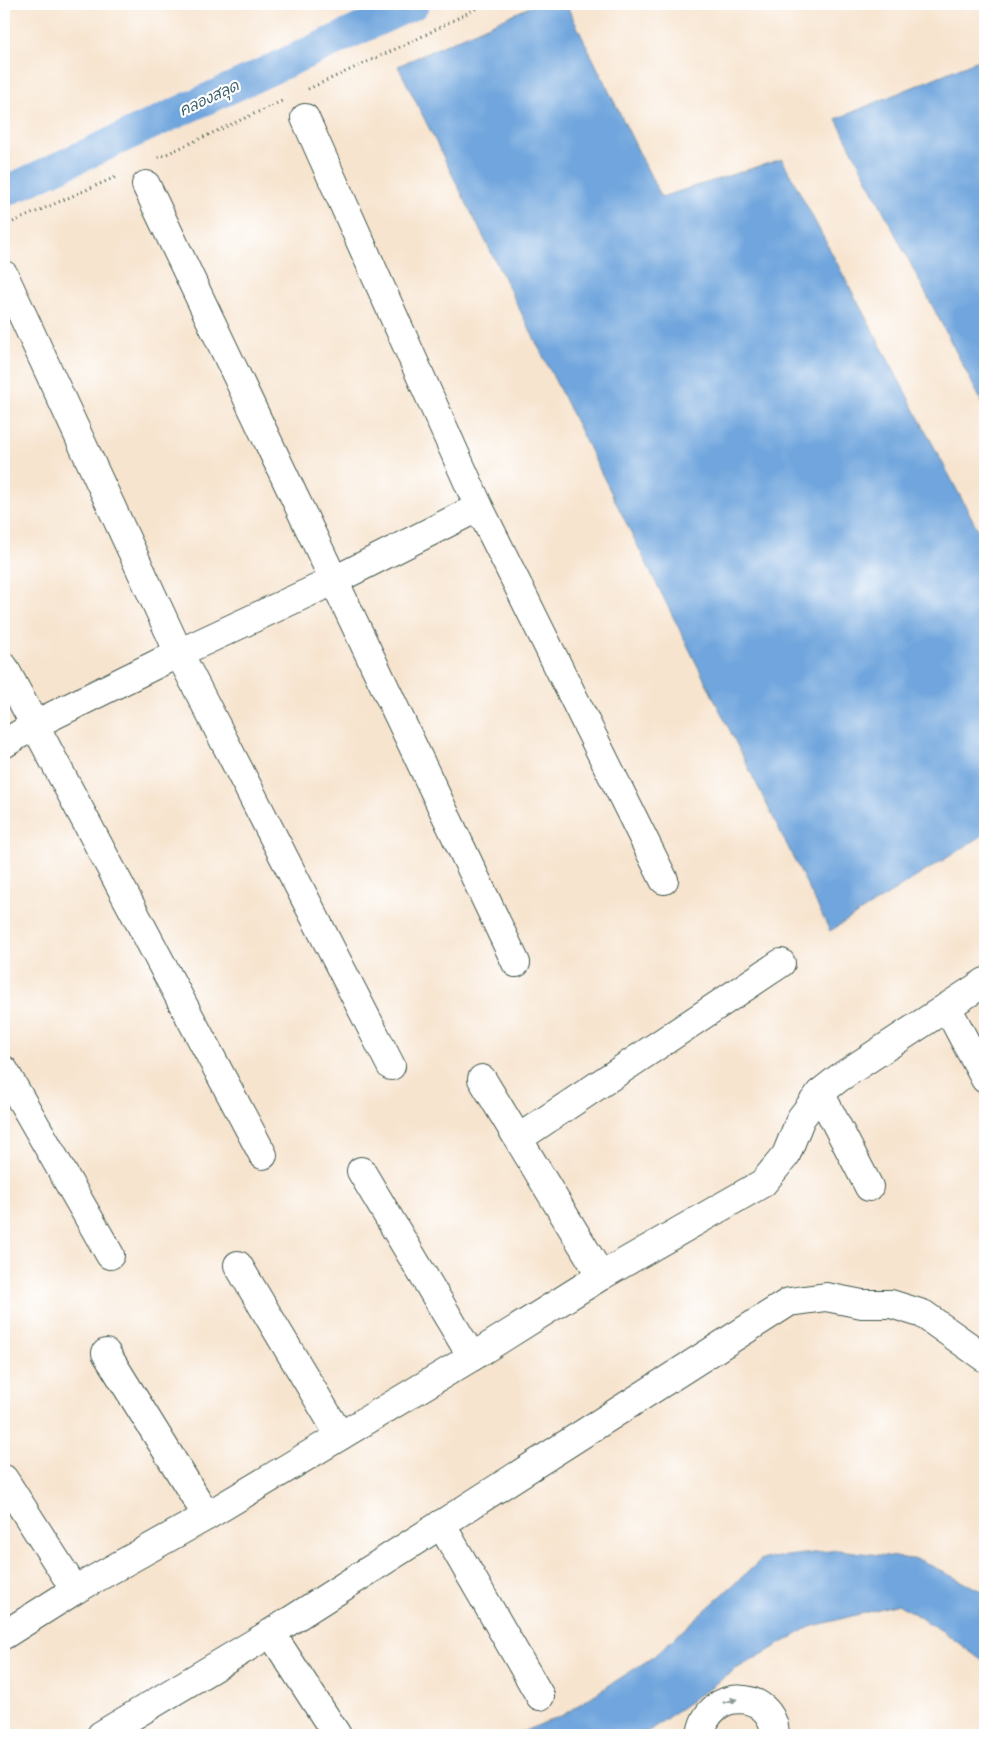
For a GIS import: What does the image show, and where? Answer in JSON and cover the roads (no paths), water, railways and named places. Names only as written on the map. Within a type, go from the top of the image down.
[{"type":"street","points":[[297,108],[479,507],[664,880]]},
{"type":"street","points":[[146,185],[516,963]]},
{"type":"street","points":[[4,275],[179,653],[391,1066]]},
{"type":"street","points":[[4,744],[34,725],[179,653],[333,581],[479,507]]},
{"type":"street","points":[[4,666],[263,1155]]},
{"type":"street","points":[[519,1138],[781,963]]},
{"type":"street","points":[[4,1635],[75,1590],[207,1516],[472,1357],[601,1276],[762,1183],[775,1171],[786,1155],[801,1118],[820,1093],[985,982]]},
{"type":"street","points":[[947,1007],[985,1079]]},
{"type":"street","points":[[4,1070],[110,1255]]},
{"type":"street","points":[[482,1079],[601,1276]]},
{"type":"street","points":[[820,1093],[869,1187]]},
{"type":"street","points":[[361,1171],[472,1357]]},
{"type":"street","points":[[238,1265],[340,1436]]},
{"type":"street","points":[[101,1735],[271,1633],[789,1302],[826,1297],[862,1304],[890,1304],[923,1314],[985,1358]]},
{"type":"street","points":[[106,1354],[207,1516]]},
{"type":"street","points":[[4,1479],[75,1590]]},
{"type":"street","points":[[441,1524],[540,1696]]},
{"type":"street","points":[[271,1633],[337,1735]]},
{"type":"street","points":[[701,1735],[702,1726],[707,1715],[716,1706],[727,1700],[739,1699],[751,1701],[762,1707],[770,1717],[775,1729],[775,1735]]},
{"type":"water","points":[[536,4],[566,4],[661,197],[782,159],[985,543],[985,834],[830,931],[398,66]]},
{"type":"water","points":[[985,57],[985,408],[836,119]]},
{"type":"water","points":[[838,1550],[920,1560],[985,1593],[985,1663],[944,1632],[898,1604],[810,1627],[736,1669],[643,1735],[515,1735],[563,1715],[653,1657],[762,1559]]},
{"type":"waterway","name":"คลองสลุด","points":[[4,192],[414,4]]}]
